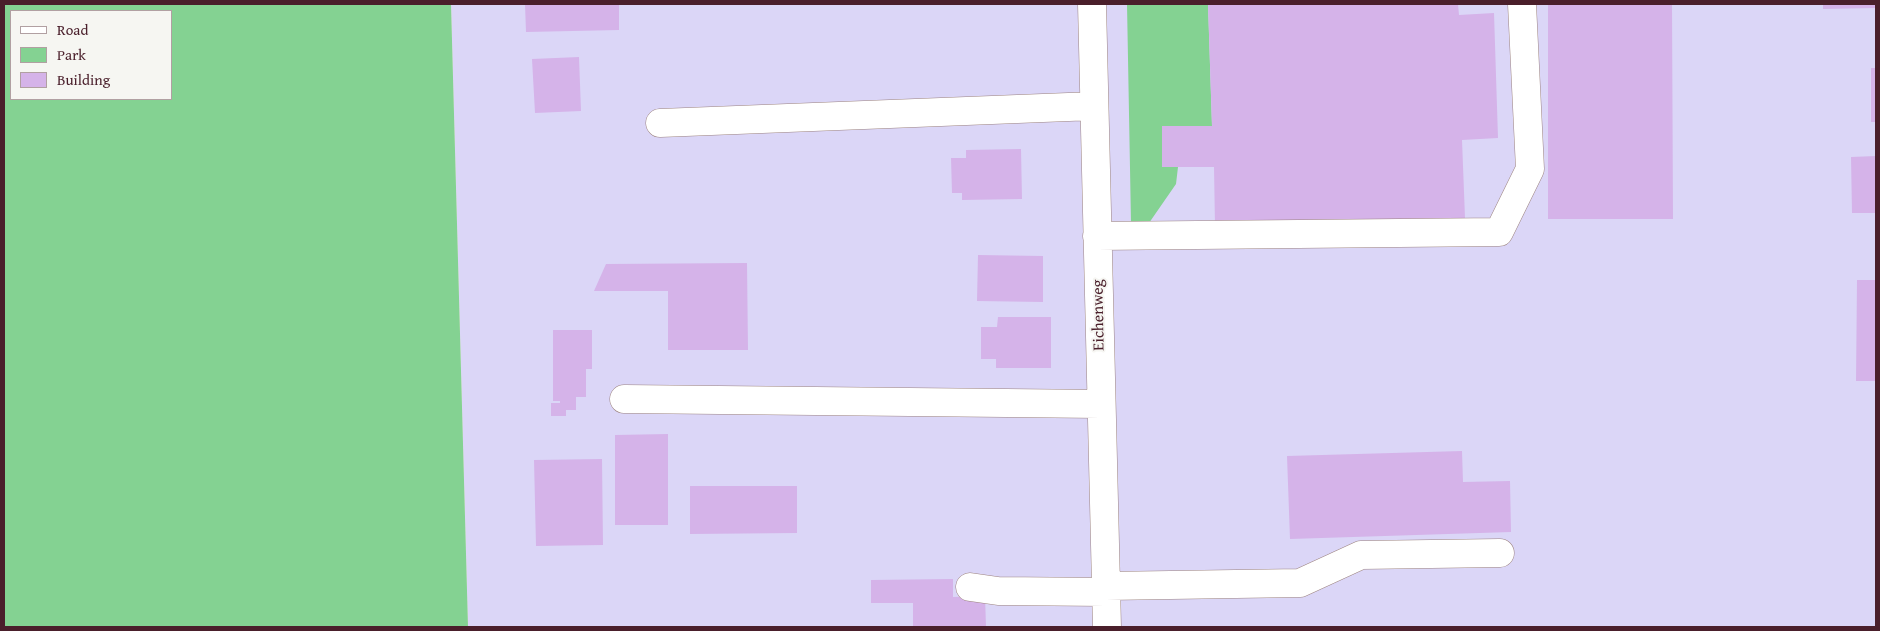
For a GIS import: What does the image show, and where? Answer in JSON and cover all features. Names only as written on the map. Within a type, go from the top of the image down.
[{"type":"street","name":"Eichenweg","points":[[1092,4],[1107,627]]},
{"type":"street","points":[[1097,236],[1499,232],[1530,169],[1522,4]]},
{"type":"street","points":[[660,123],[1094,106]]},
{"type":"street","points":[[624,398],[1102,404]]},
{"type":"street","points":[[970,587],[998,591],[1300,583],[1361,555],[1500,552]]},
{"type":"shaded area","points":[[451,4],[1876,4],[1876,627],[468,627]]},
{"type":"green space","points":[[4,4],[451,4],[468,627],[4,627]]},
{"type":"green space","points":[[1127,4],[1208,4],[1212,126],[1162,167],[1178,167],[1176,184],[1149,223],[1131,223]]},
{"type":"building","points":[[525,4],[619,4],[619,30],[526,32]]},
{"type":"building","points":[[1208,4],[1458,4],[1459,15],[1494,13],[1498,138],[1462,140],[1465,218],[1215,226],[1214,167],[1162,167],[1162,126],[1212,126]]},
{"type":"building","points":[[1548,4],[1672,4],[1673,219],[1548,219]]},
{"type":"building","points":[[1823,4],[1876,4],[1876,8],[1823,9]]},
{"type":"building","points":[[579,57],[581,111],[535,113],[532,59]]},
{"type":"building","points":[[1871,68],[1876,68],[1876,122],[1871,122]]},
{"type":"building","points":[[1021,149],[1022,199],[962,200],[962,193],[952,193],[951,158],[966,158],[966,150]]},
{"type":"building","points":[[1876,156],[1876,213],[1852,213],[1851,157]]},
{"type":"building","points":[[978,255],[1043,256],[1043,302],[977,301]]},
{"type":"building","points":[[747,263],[748,350],[668,350],[668,291],[594,291],[606,264]]},
{"type":"building","points":[[1857,280],[1876,280],[1876,381],[1856,381]]},
{"type":"building","points":[[998,317],[1051,317],[1051,368],[996,368],[996,359],[981,359],[981,327],[997,327]]},
{"type":"building","points":[[553,330],[592,330],[592,369],[586,369],[586,397],[576,397],[576,410],[566,410],[566,416],[551,416],[551,403],[560,403],[560,401],[553,401]]},
{"type":"building","points":[[668,434],[668,525],[615,525],[615,435]]},
{"type":"building","points":[[1462,451],[1463,482],[1510,481],[1511,532],[1290,539],[1287,456]]},
{"type":"building","points":[[602,459],[603,545],[536,546],[534,460]]},
{"type":"building","points":[[690,486],[797,486],[797,533],[690,534]]},
{"type":"building","points":[[953,579],[953,597],[985,596],[986,627],[913,627],[913,603],[871,603],[871,580]]}]
